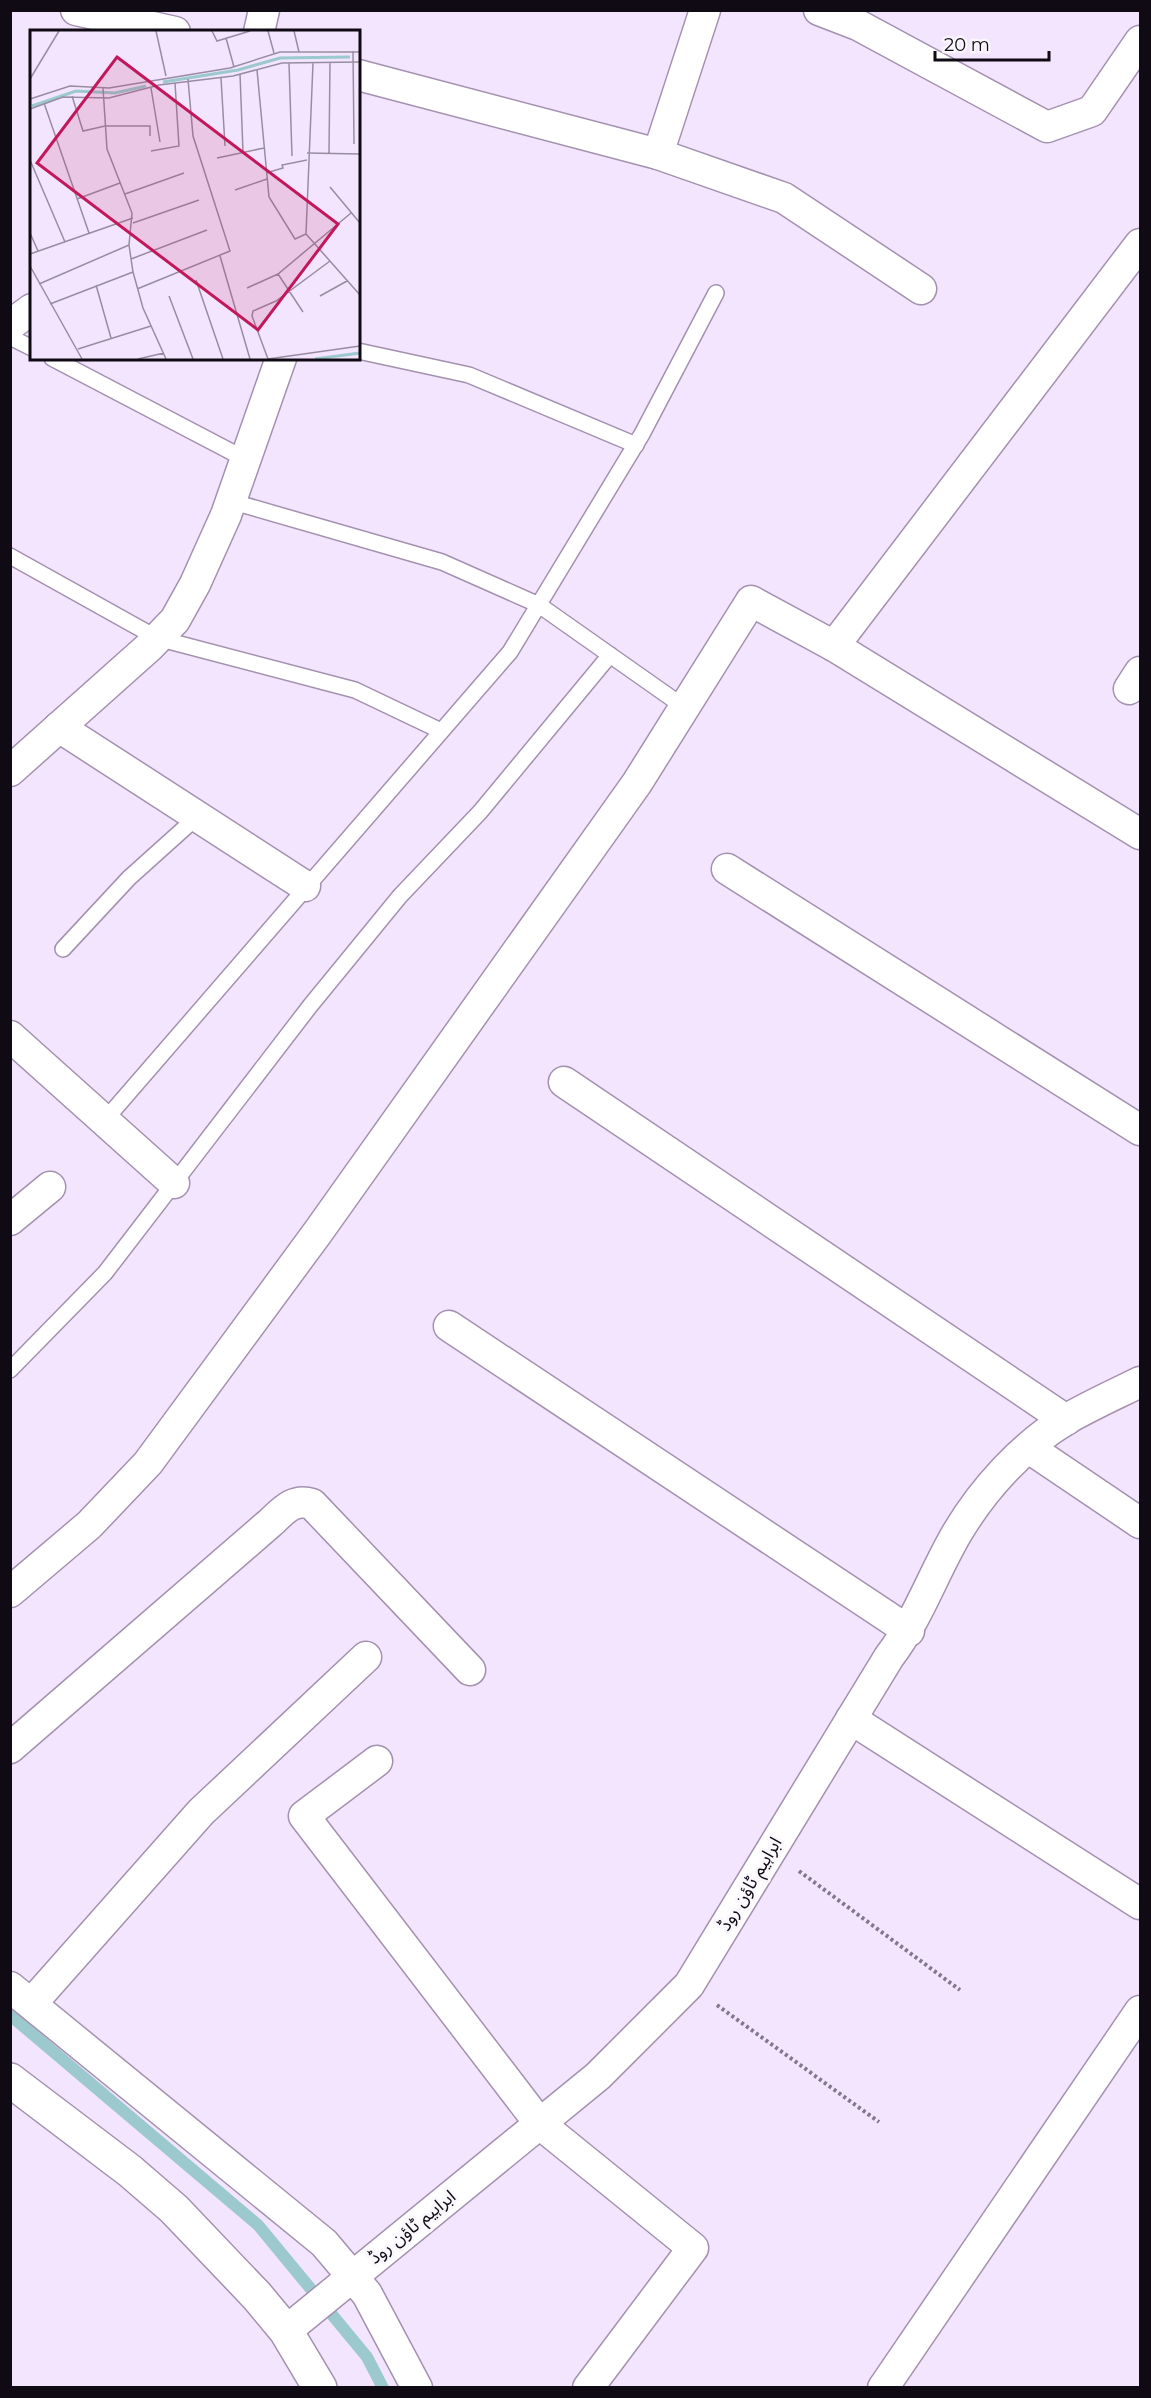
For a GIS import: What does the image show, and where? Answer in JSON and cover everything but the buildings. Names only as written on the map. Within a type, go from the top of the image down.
[{"type":"street","points":[[76,10],[166,30]]},
{"type":"street","points":[[259,30],[264,10]]},
{"type":"street","points":[[658,154],[705,10]]},
{"type":"street","points":[[819,10],[858,24],[1047,127],[1092,111],[1140,41]]},
{"type":"street","points":[[360,76],[658,154],[784,198],[921,289]]},
{"type":"street","points":[[834,646],[1140,244]]},
{"type":"street","points":[[10,325],[30,310]]},
{"type":"street","points":[[15,759],[59,727],[175,620],[195,584],[230,501],[280,360]]},
{"type":"street","points":[[10,1592],[89,1525],[148,1463],[318,1232],[630,793],[751,601],[834,646],[1140,834]]},
{"type":"street","points":[[59,727],[305,886]]},
{"type":"street","points":[[728,869],[1140,1130]]},
{"type":"street","points":[[10,1036],[174,1183]]},
{"type":"street","points":[[564,1082],[1066,1420]]},
{"type":"street","points":[[10,1220],[50,1187]]},
{"type":"street","points":[[449,1326],[909,1631]]},
{"type":"street","name":"ابراہیم ٹاؤن روڈ","points":[[295,2324],[598,2076],[689,1985],[851,1719],[909,1631],[957,1533],[998,1478],[1029,1448],[1066,1420],[1140,1382]]},
{"type":"street","points":[[1029,1448],[1140,1523]]},
{"type":"street","points":[[10,1748],[292,1504],[303,1501],[312,1504],[470,1670]]},
{"type":"street","points":[[366,1657],[201,1812],[21,1995],[52,2023],[324,2243],[345,2281],[367,2294],[417,2388]]},
{"type":"street","points":[[851,1719],[1140,1904]]},
{"type":"street","points":[[377,1761],[304,1816],[540,2124],[693,2247],[588,2388]]},
{"type":"street","points":[[883,2388],[1140,2011]]},
{"type":"street","points":[[10,2080],[130,2170],[174,2209],[257,2295],[295,2324],[320,2388]]},
{"type":"lane","points":[[105,1120],[305,886],[510,652],[636,445],[716,293]]},
{"type":"lane","points":[[10,337],[30,347]]},
{"type":"lane","points":[[360,351],[469,375],[636,445]]},
{"type":"lane","points":[[56,360],[245,459]]},
{"type":"lane","points":[[230,501],[442,562],[539,605],[684,707]]},
{"type":"lane","points":[[10,556],[157,638],[355,690],[441,731]]},
{"type":"lane","points":[[10,1370],[105,1273],[310,1006],[400,896],[480,812],[610,655]]},
{"type":"lane","points":[[63,949],[129,878],[198,816]]},
{"type":"path","points":[[771,1850],[960,1990]]},
{"type":"path","points":[[689,1985],[879,2122]]},
{"type":"waterway","points":[[10,2015],[258,2225],[367,2357],[383,2388]]}]
